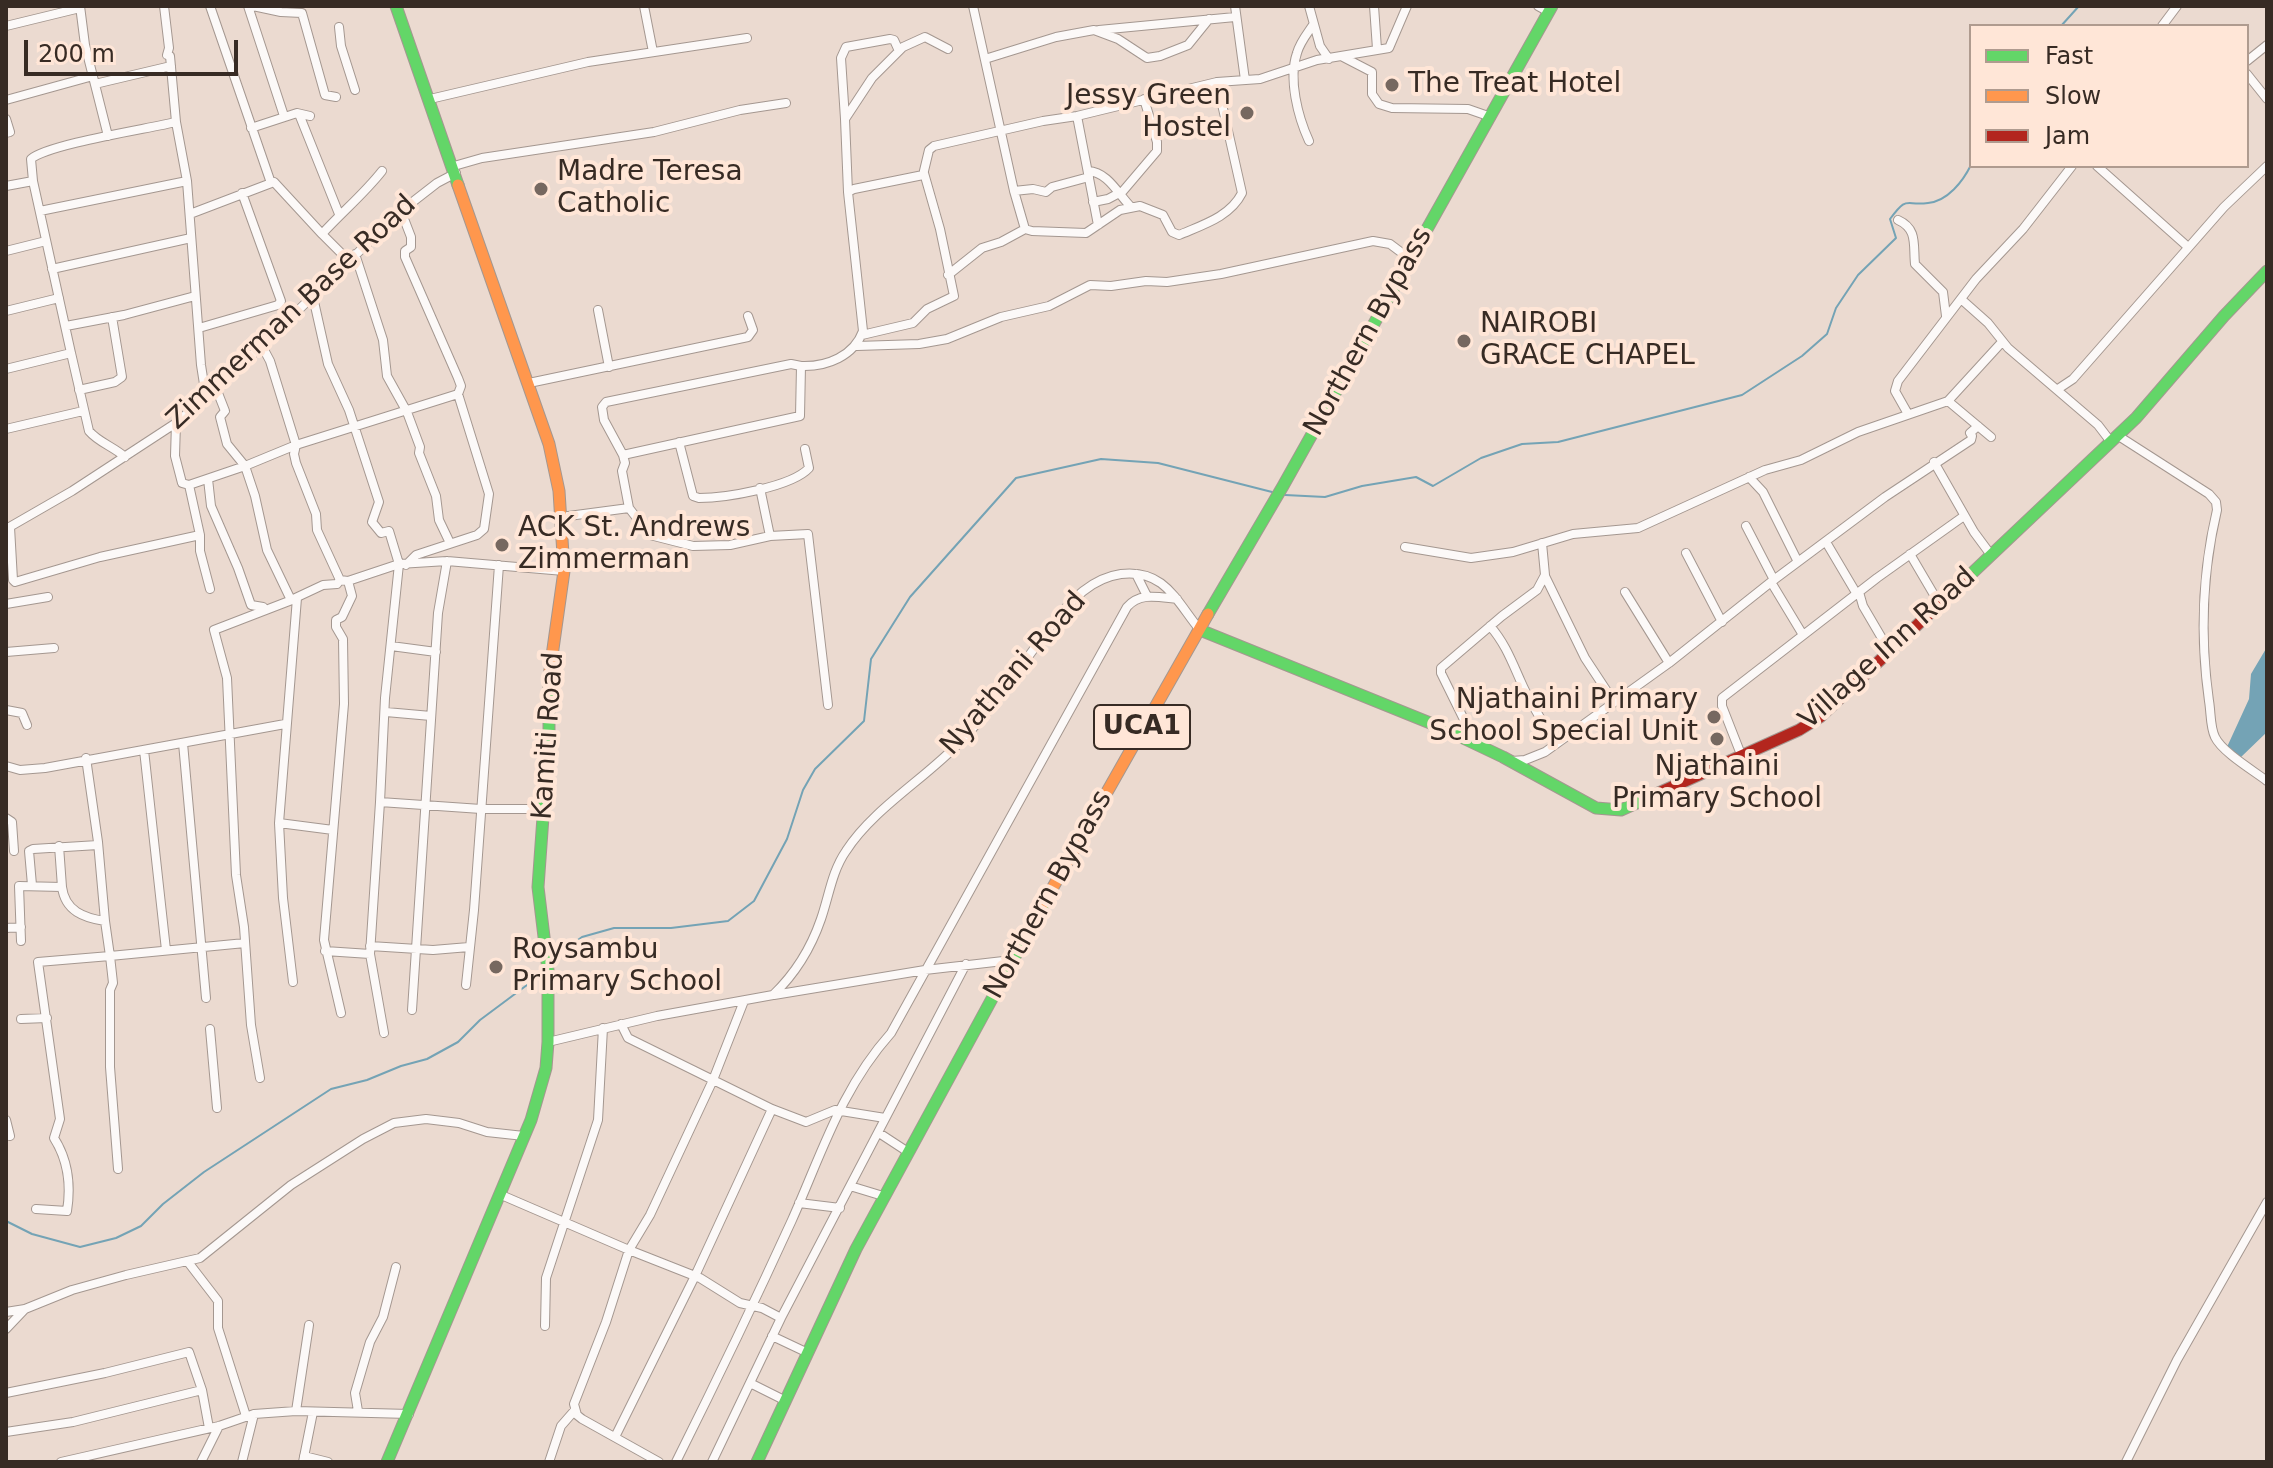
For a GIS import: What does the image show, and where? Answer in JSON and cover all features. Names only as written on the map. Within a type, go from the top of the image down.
[{"type":"main road","name":"Kamiti Road","points":[[387,1462],[524,1136],[542,1083],[548,1042],[548,970],[538,887],[549,677],[564,571],[553,458],[396,6]]},
{"type":"main road","name":"Northern Bypass","points":[[757,1462],[883,1196],[1144,723],[1491,117],[1546,8]]},
{"type":"main road","name":"Village Inn Road","points":[[1200,630],[1391,705],[1476,744],[1585,803],[1610,811],[1621,810],[1810,725],[2136,418],[2216,324],[2267,271]]},
{"type":"street","points":[[164,6],[169,48],[167,55],[170,56],[176,122],[187,181],[206,397]]},
{"type":"street","points":[[210,6],[271,183]]},
{"type":"street","points":[[284,116],[250,6],[302,13],[325,95],[336,97]]},
{"type":"street","points":[[644,6],[653,52]]},
{"type":"street","points":[[973,6],[1025,229]]},
{"type":"street","points":[[1235,6],[1245,80]]},
{"type":"street","points":[[1309,6],[1320,46],[1329,59]]},
{"type":"street","points":[[1374,6],[1377,49]]},
{"type":"street","points":[[862,335],[913,323],[927,309],[952,299],[954,294],[924,173],[929,150],[934,146],[1217,82],[1260,79],[1294,67],[1389,48],[1407,6]]},
{"type":"street","points":[[2164,24],[2177,6]]},
{"type":"street","points":[[6,26],[80,7],[82,32],[108,136]]},
{"type":"street","points":[[985,59],[1056,37],[1094,30],[1235,17]]},
{"type":"street","points":[[1094,30],[1118,39],[1147,58],[1174,52],[1188,45],[1209,19]]},
{"type":"street","points":[[1309,141],[1300,122],[1294,67],[1300,44],[1313,25]]},
{"type":"street","points":[[339,27],[341,46],[355,90]]},
{"type":"street","points":[[845,119],[872,78],[899,51],[925,37],[948,49]]},
{"type":"street","points":[[430,99],[588,62],[747,38]]},
{"type":"street","points":[[857,346],[862,335],[848,192],[841,58],[846,47],[890,39],[897,44],[899,51]]},
{"type":"street","points":[[2249,59],[2267,45]]},
{"type":"street","points":[[1343,57],[1372,72],[1372,94],[1379,104],[1392,108],[1468,109],[1491,117]]},
{"type":"street","points":[[6,100],[171,66]]},
{"type":"street","points":[[2249,76],[2267,99]]},
{"type":"street","points":[[949,274],[982,248],[1025,229],[1086,233],[1120,210],[1131,207],[1157,211],[1163,215],[1172,232],[1179,235],[1212,222],[1239,199],[1241,186],[1217,82]]},
{"type":"street","points":[[1093,202],[1118,194],[1157,151],[1144,99]]},
{"type":"street","name":"Zimmerman Base Road","points":[[8,528],[176,423],[262,346],[401,211],[455,169],[482,158],[654,132],[740,110],[786,103]]},
{"type":"street","points":[[299,114],[339,214]]},
{"type":"street","points":[[251,128],[284,116],[310,116]]},
{"type":"street","points":[[1077,116],[1098,225]]},
{"type":"street","points":[[6,119],[10,132],[6,133]]},
{"type":"street","points":[[125,457],[112,445],[93,436],[83,411],[30,163],[34,156],[176,122]]},
{"type":"street","points":[[2058,389],[2080,371],[2232,198],[2267,166]]},
{"type":"street","points":[[1908,414],[1895,391],[1898,381],[1946,317],[2023,229],[2070,168]]},
{"type":"street","points":[[2099,168],[2188,247]]},
{"type":"street","points":[[322,234],[382,171]]},
{"type":"street","points":[[1014,191],[1033,189],[1046,192],[1097,171],[1131,207]]},
{"type":"street","points":[[848,192],[867,185],[916,178],[924,173]]},
{"type":"street","points":[[6,186],[33,181]]},
{"type":"street","points":[[40,211],[187,181]]},
{"type":"street","points":[[190,214],[274,182],[322,234],[352,258],[383,340],[387,376],[407,412],[436,496],[439,520],[450,543]]},
{"type":"street","points":[[199,328],[278,305],[281,301],[242,193]]},
{"type":"street","points":[[401,211],[411,237],[411,247],[405,251],[405,257],[461,386],[458,394],[475,443],[489,503],[483,531],[416,555],[403,564]]},
{"type":"street","points":[[1898,220],[1908,224],[1913,233],[1915,264],[1943,292],[1946,317]]},
{"type":"street","points":[[52,269],[191,238]]},
{"type":"street","points":[[6,251],[46,241]]},
{"type":"street","points":[[828,705],[809,536],[806,533],[770,536],[730,545],[693,546],[650,535],[629,508],[622,471],[625,463],[623,455],[604,420],[602,407],[606,402],[791,364],[825,364],[857,346],[919,344],[947,339],[1001,317],[1049,306],[1090,285],[1111,286],[1207,277],[1373,241],[1390,244],[1410,259]]},
{"type":"street","points":[[66,326],[195,296]]},
{"type":"street","points":[[313,297],[328,364],[355,427],[379,502],[372,522],[381,533],[389,531],[403,564],[385,698],[370,950],[384,1033]]},
{"type":"street","points":[[6,311],[59,298]]},
{"type":"street","points":[[1961,299],[1988,323],[2002,342],[2104,431],[2209,494],[2216,502],[2205,574],[2203,650],[2213,726],[2221,745],[2267,781]]},
{"type":"street","points":[[598,310],[609,367]]},
{"type":"street","points":[[529,383],[748,337],[753,330],[748,316]]},
{"type":"street","points":[[79,390],[115,382],[122,377],[112,317]]},
{"type":"street","points":[[1405,547],[1471,558],[1513,552],[1573,534],[1638,528],[1749,477],[1801,460],[1846,437],[1948,401],[2002,342]]},
{"type":"street","points":[[262,346],[270,361],[296,445],[296,463],[316,514],[317,530],[352,596],[342,617],[336,620],[336,627],[343,639],[345,688],[325,951],[341,1013]]},
{"type":"street","points":[[6,369],[71,353]]},
{"type":"street","points":[[623,455],[800,416],[801,366]]},
{"type":"street","points":[[216,388],[225,411],[220,417],[227,444],[245,466],[267,550],[294,599],[279,823],[283,898],[293,982]]},
{"type":"street","points":[[176,423],[176,467],[182,483],[189,485],[296,445],[458,394]]},
{"type":"street","points":[[1948,401],[1991,437]]},
{"type":"street","points":[[6,429],[83,411]]},
{"type":"street","points":[[1511,762],[1537,756],[1669,663],[1772,581],[1934,462],[1971,440],[1970,433],[1978,426]]},
{"type":"street","points":[[679,442],[693,496],[708,498],[799,477],[809,468],[805,449]]},
{"type":"street","points":[[1934,462],[1964,516],[1991,555]]},
{"type":"street","points":[[1749,477],[1763,492],[1798,562]]},
{"type":"street","points":[[208,479],[211,506],[251,605],[262,607],[294,599]]},
{"type":"street","points":[[189,485],[210,589]]},
{"type":"street","points":[[760,488],[770,536]]},
{"type":"street","points":[[561,517],[629,508]]},
{"type":"street","points":[[1742,757],[1722,700],[1859,592],[1964,516]]},
{"type":"street","points":[[1746,526],[1772,581],[1803,635]]},
{"type":"street","points":[[8,528],[14,582],[100,557],[200,535]]},
{"type":"street","points":[[1826,542],[1855,591],[1859,592],[1863,606],[1890,652]]},
{"type":"street","points":[[1542,543],[1545,575],[1585,658],[1614,702]]},
{"type":"street","points":[[1686,553],[1722,622]]},
{"type":"street","points":[[1910,554],[1940,605]]},
{"type":"street","points":[[412,1010],[438,613],[447,561]]},
{"type":"street","points":[[260,1078],[251,1025],[236,875],[227,678],[214,630],[323,585],[337,584],[403,564],[447,561],[564,571]]},
{"type":"street","points":[[466,985],[499,565]]},
{"type":"street","points":[[1136,574],[1159,580],[1167,586],[1200,630]]},
{"type":"street","points":[[1136,574],[1147,596]]},
{"type":"street","name":"Nyathani Road","points":[[773,995],[786,983],[811,945],[840,862],[855,838],[967,735],[1073,600],[1101,579],[1136,574]]},
{"type":"street","points":[[1476,744],[1443,679],[1441,668],[1537,590],[1545,575]]},
{"type":"street","points":[[1625,592],[1669,663]]},
{"type":"street","points":[[676,1462],[753,1306],[839,1110],[867,1059],[891,1033],[1127,607],[1134,600],[1147,596],[1177,599]]},
{"type":"street","points":[[6,604],[48,597]]},
{"type":"street","points":[[1490,626],[1516,667],[1520,681],[1556,744]]},
{"type":"street","points":[[391,646],[436,652]]},
{"type":"street","points":[[6,652],[54,648]]},
{"type":"street","points":[[6,710],[22,713],[27,725]]},
{"type":"street","points":[[386,712],[431,716]]},
{"type":"street","points":[[6,766],[27,770],[285,724]]},
{"type":"street","points":[[183,743],[206,998]]},
{"type":"street","points":[[144,750],[166,950]]},
{"type":"street","points":[[86,758],[113,983],[110,990],[110,1067],[118,1169]]},
{"type":"street","points":[[380,802],[481,809],[543,809]]},
{"type":"street","points":[[6,818],[12,822],[14,851]]},
{"type":"street","points":[[279,823],[333,830]]},
{"type":"street","points":[[32,885],[29,851],[39,847],[98,845]]},
{"type":"street","points":[[59,846],[62,893],[75,912],[89,919],[105,921]]},
{"type":"street","points":[[21,941],[19,886],[62,887]]},
{"type":"street","points":[[6,928],[21,927]]},
{"type":"street","points":[[36,1209],[66,1212],[70,1183],[54,1138],[60,1119],[38,962],[245,943]]},
{"type":"street","points":[[325,951],[469,947]]},
{"type":"street","points":[[548,1042],[621,1024],[773,995],[925,970],[1012,960]]},
{"type":"street","points":[[712,1462],[781,1318],[966,964]]},
{"type":"street","points":[[659,1462],[582,1419],[574,1404],[606,1322],[629,1250],[650,1215],[713,1080],[744,1001]]},
{"type":"street","points":[[21,1019],[47,1018]]},
{"type":"street","points":[[621,1024],[628,1038],[772,1109],[806,1122],[835,1110],[885,1118]]},
{"type":"street","points":[[545,1326],[546,1278],[598,1120],[603,1028]]},
{"type":"street","points":[[210,1029],[217,1108]]},
{"type":"street","points":[[615,1437],[695,1276],[772,1109]]},
{"type":"street","points":[[188,1262],[216,1247],[291,1185],[394,1123],[426,1119],[524,1136]]},
{"type":"street","points":[[6,1120],[10,1136]]},
{"type":"street","points":[[879,1133],[908,1152]]},
{"type":"street","points":[[850,1186],[883,1196]]},
{"type":"street","points":[[499,1194],[695,1276],[740,1303],[762,1308],[781,1318]]},
{"type":"street","points":[[2126,1462],[2177,1360],[2267,1202]]},
{"type":"street","points":[[799,1203],[840,1208]]},
{"type":"street","points":[[6,1312],[25,1309],[72,1290],[179,1260],[188,1262],[218,1301],[218,1328],[250,1415],[242,1462]]},
{"type":"street","points":[[358,1411],[355,1393],[370,1342],[383,1317],[396,1267]]},
{"type":"street","points":[[6,1329],[25,1309]]},
{"type":"street","points":[[296,1411],[309,1325]]},
{"type":"street","points":[[772,1336],[808,1353]]},
{"type":"street","points":[[6,1393],[189,1352],[214,1427],[201,1462]]},
{"type":"street","points":[[750,1383],[786,1401]]},
{"type":"street","points":[[6,1432],[73,1422],[202,1390]]},
{"type":"street","points":[[549,1462],[561,1426],[575,1410]]},
{"type":"street","points":[[61,1462],[214,1427],[250,1415],[296,1411],[409,1414]]},
{"type":"street","points":[[313,1412],[304,1459],[328,1462]]},
{"type":"water","points":[[2267,647],[2267,732],[2240,758],[2227,747],[2249,699],[2251,674]]},
{"type":"waterway","points":[[2063,24],[2079,6]]},
{"type":"waterway","points":[[1285,495],[1325,497],[1362,486],[1416,477],[1433,486],[1481,458],[1522,444],[1558,442],[1742,395],[1802,356],[1827,334],[1836,308],[1858,275],[1896,238],[1890,219],[1900,207],[1907,203],[1928,203],[1942,198],[1959,184],[1969,168]]},
{"type":"waterway","points":[[553,958],[582,937],[614,928],[671,928],[728,921],[754,901],[787,839],[803,790],[815,769],[864,721],[871,659],[910,597],[1016,478],[1101,459],[1158,463],[1272,492]]},
{"type":"waterway","points":[[6,1221],[32,1234],[80,1247],[116,1238],[141,1226],[204,1172],[331,1089],[427,1059],[458,1042],[542,970]]},
{"type":"traffic: fast","points":[[396,6],[458,185]]},
{"type":"traffic: fast","points":[[1208,614],[1552,6]]},
{"type":"traffic: fast","points":[[1969,576],[2136,418],[2267,271]]},
{"type":"traffic: fast","points":[[1200,630],[1440,727],[1503,757],[1596,808],[1621,810],[1654,795]]},
{"type":"traffic: fast","points":[[387,1462],[531,1120],[546,1068],[548,970],[538,887],[549,733],[549,677]]},
{"type":"traffic: fast","points":[[757,1462],[856,1249],[1044,903]]},
{"type":"traffic: slow","points":[[458,185],[549,444],[559,491],[564,571],[549,677]]},
{"type":"traffic: slow","points":[[1044,903],[1208,614]]},
{"type":"traffic: jam","points":[[1654,795],[1799,730],[1820,717],[1969,576]]},
{"type":"place","name":"The Treat Hotel","points":[[1392,85]]},
{"type":"place","name":"Jessy Green Hostel","points":[[1247,113]]},
{"type":"place","name":"Madre Teresa Catholic","points":[[541,189]]},
{"type":"place","name":"NAIROBI GRACE CHAPEL","points":[[1464,341]]},
{"type":"place","name":"ACK St. Andrews Zimmerman","points":[[502,545]]},
{"type":"place","name":"Njathaini Primary School Special Unit","points":[[1714,717]]},
{"type":"place","name":"Njathaini Primary School","points":[[1717,739]]},
{"type":"place","name":"Roysambu Primary School","points":[[496,967]]}]
